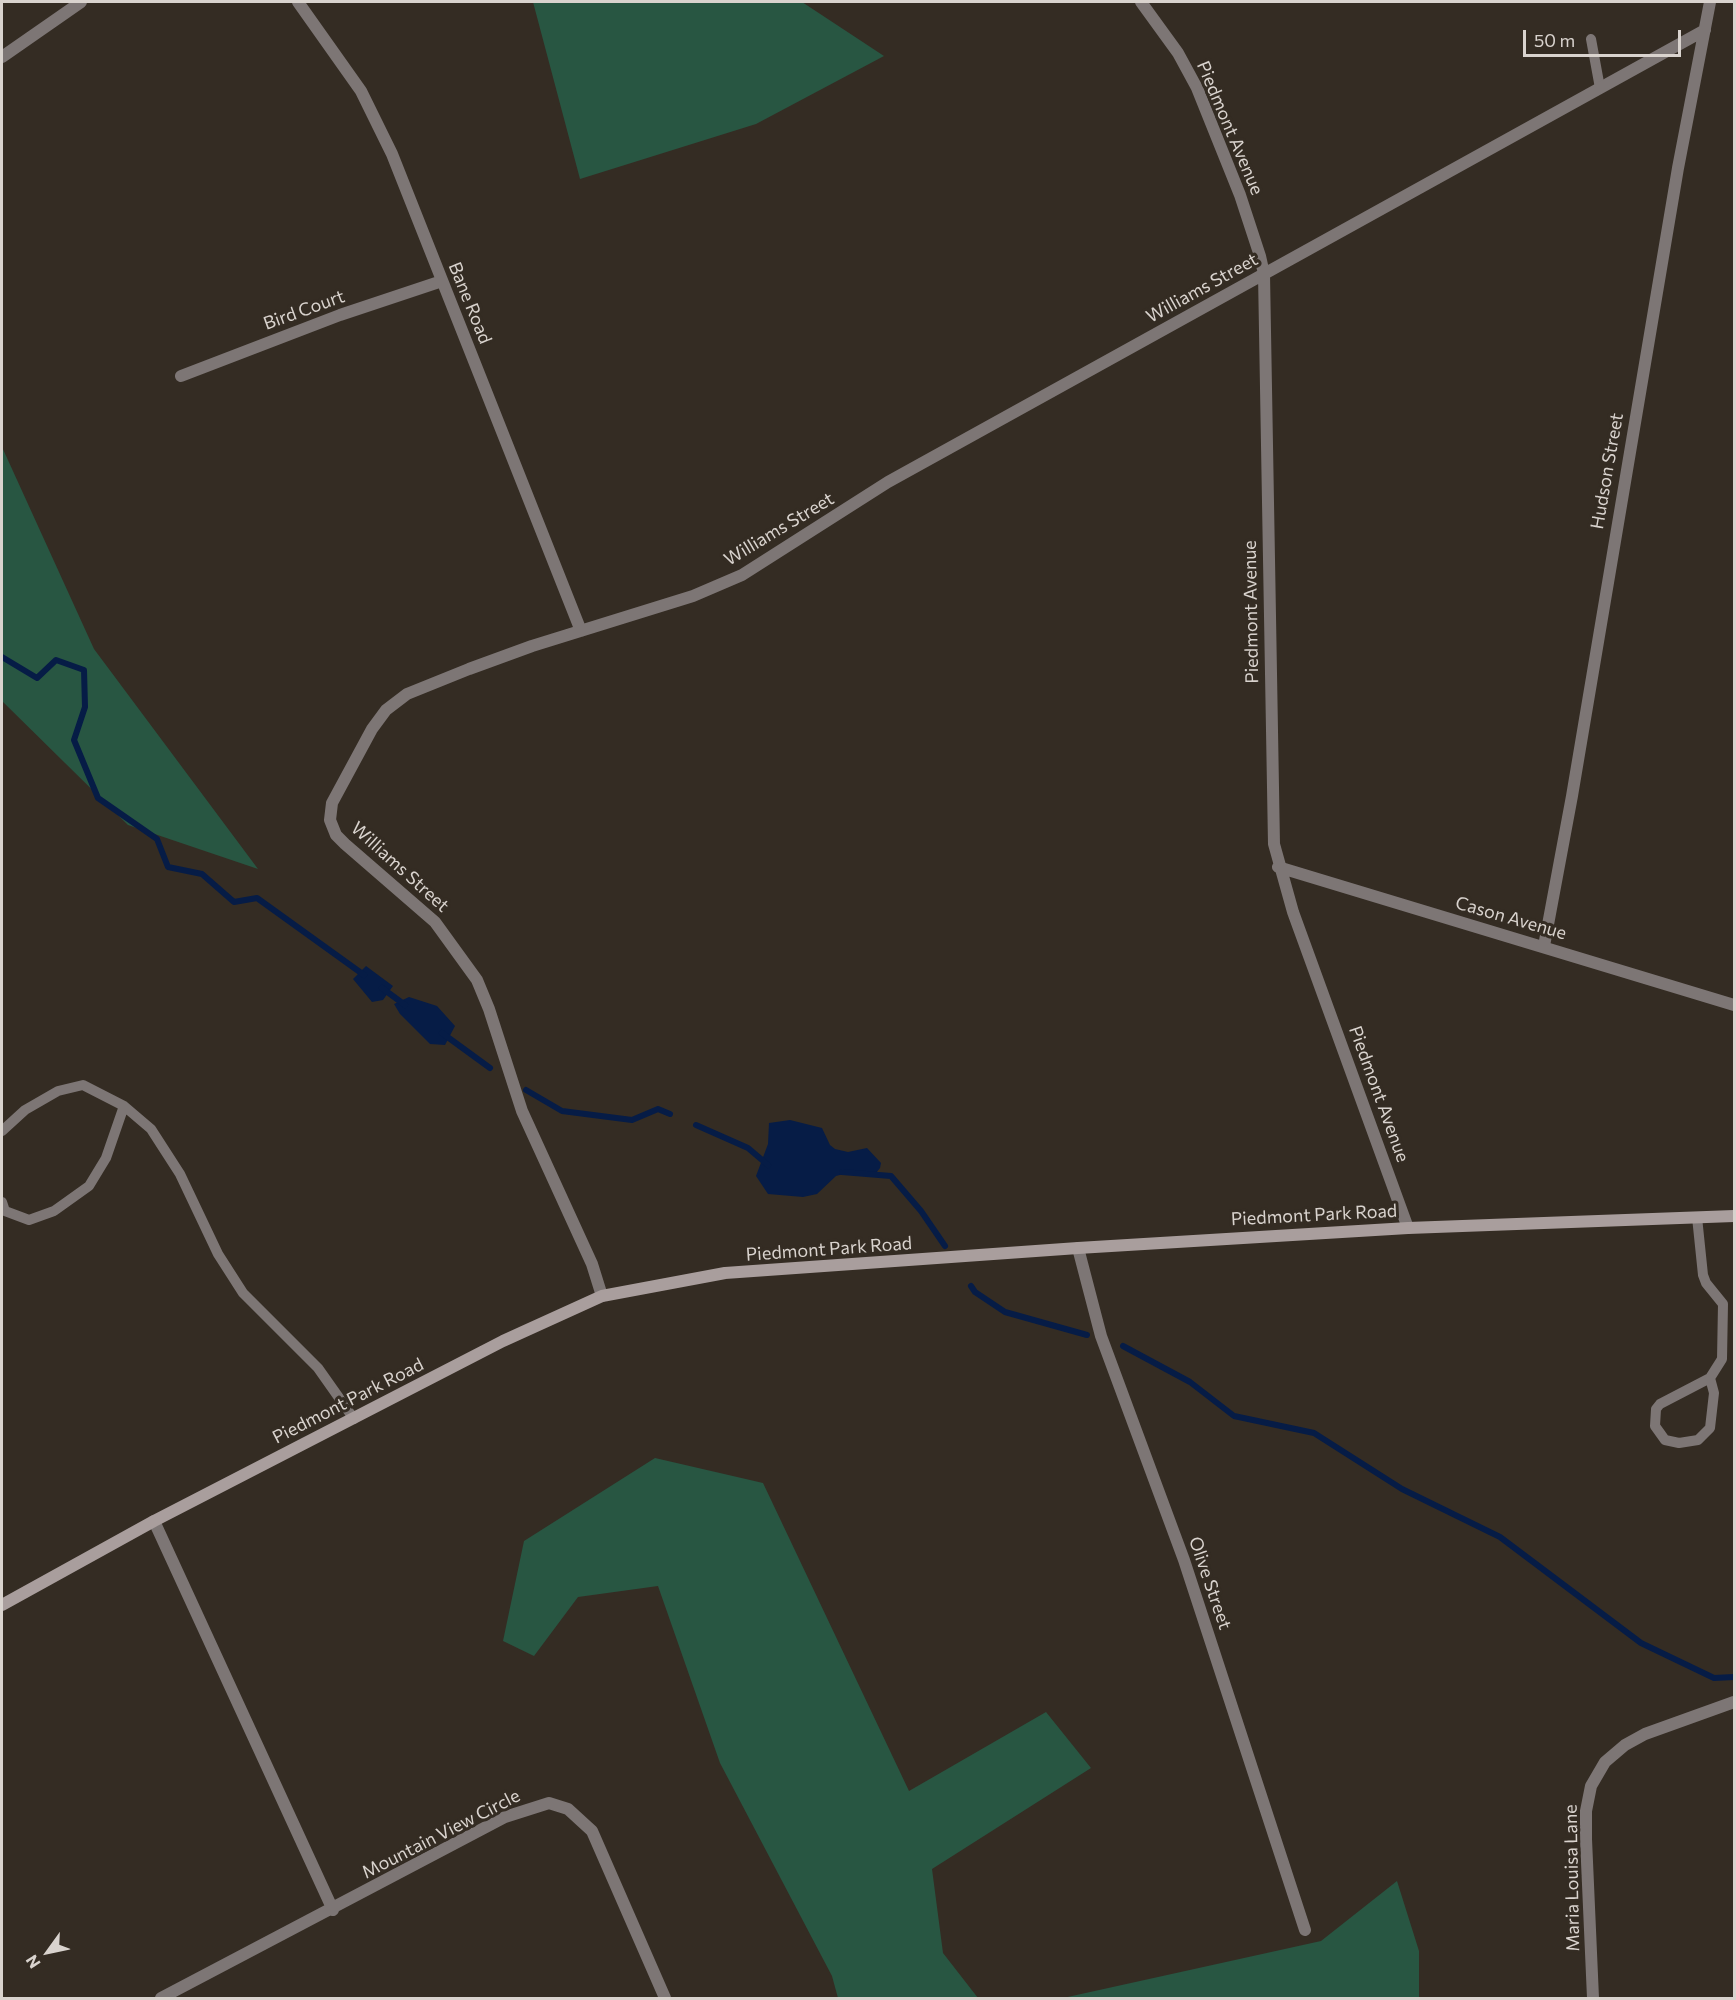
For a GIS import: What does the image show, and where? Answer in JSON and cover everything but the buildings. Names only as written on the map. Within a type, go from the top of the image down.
[{"type":"street","points":[[2,57],[81,2]]},
{"type":"street","name":"Bane Road","points":[[298,2],[331,44],[361,91],[392,154],[581,631]]},
{"type":"street","name":"Piedmont Avenue","points":[[1141,2],[1178,53],[1197,88],[1240,195],[1264,274],[1272,813],[1278,867],[1408,1228]]},
{"type":"street","name":"Hudson Street","points":[[1544,946],[1572,796],[1676,179],[1710,2]]},
{"type":"street","name":"Williams Street","points":[[602,1296],[592,1264],[522,1111],[489,1009],[477,980],[435,922],[336,835],[330,820],[329,811],[372,729],[386,710],[406,694],[532,646],[693,596],[742,575],[888,482],[1705,30]]},
{"type":"street","name":"Bird Court","points":[[181,375],[340,315],[442,281]]},
{"type":"street","name":"Cason Avenue","points":[[1278,867],[1734,1005]]},
{"type":"street","name":"Piedmont Park Road","points":[[2,1605],[154,1521],[503,1341],[602,1296],[725,1273],[1078,1248],[1408,1228],[1734,1216]]},
{"type":"street","name":"Olive Street","points":[[1078,1248],[1101,1336],[1184,1560],[1305,1930]]},
{"type":"street","points":[[154,1521],[333,1910]]},
{"type":"street","name":"Maria Louisa Lane","points":[[1593,1998],[1586,1820],[1588,1798],[1594,1780],[1605,1762],[1625,1745],[1645,1734],[1734,1702]]},
{"type":"street","name":"Mountain View Circle","points":[[161,1998],[333,1910],[505,1817],[538,1804],[559,1805],[586,1823],[592,1831],[665,1998]]},
{"type":"lane","points":[[1591,39],[1600,88]]},
{"type":"lane","points":[[2,1131],[25,1110],[58,1091],[83,1085],[124,1106],[151,1129],[180,1174],[218,1254],[243,1293],[318,1368],[354,1419]]},
{"type":"lane","points":[[2,1202],[5,1211],[29,1220],[54,1211],[89,1186],[106,1158],[124,1106]]},
{"type":"lane","points":[[1697,1217],[1703,1275],[1706,1283],[1723,1304],[1722,1359],[1710,1378],[1660,1404],[1656,1409],[1655,1426],[1665,1440],[1679,1443],[1698,1440],[1710,1428],[1714,1393],[1710,1378]]},
{"type":"green space","points":[[533,2],[802,2],[884,56],[756,124],[580,179]]},
{"type":"green space","points":[[2,447],[94,649],[258,869],[128,825],[2,701]]},
{"type":"green space","points":[[655,1458],[763,1483],[909,1791],[1046,1712],[1091,1768],[932,1869],[943,1953],[978,1998],[838,1998],[832,1976],[720,1763],[658,1586],[578,1597],[534,1656],[503,1641],[524,1541]]},
{"type":"green space","points":[[1397,1881],[1419,1951],[1419,1998],[1063,1998],[1321,1941]]},
{"type":"water","points":[[366,966],[393,986],[383,1000],[372,1002],[353,979]]},
{"type":"water","points":[[409,997],[437,1006],[455,1026],[445,1045],[430,1044],[400,1014],[394,1004]]},
{"type":"water","points":[[790,1120],[822,1128],[830,1145],[835,1149],[848,1152],[867,1148],[881,1163],[880,1168],[876,1173],[851,1172],[836,1176],[817,1194],[803,1197],[768,1194],[756,1176],[768,1144],[769,1123]]},
{"type":"waterway","points":[[2,657],[37,678],[56,660],[84,670],[85,707],[74,740],[98,798],[157,839],[168,867],[202,874],[234,902],[257,898],[364,975]]},
{"type":"waterway","points":[[382,988],[405,1005]]},
{"type":"waterway","points":[[442,1033],[490,1068]]},
{"type":"waterway","points":[[526,1090],[562,1111],[632,1120],[658,1109],[670,1114]]},
{"type":"waterway","points":[[696,1125],[748,1148],[768,1165]]},
{"type":"waterway","points":[[842,1172],[891,1176],[921,1211],[945,1246]]},
{"type":"waterway","points":[[971,1286],[975,1292],[1005,1312],[1087,1335]]},
{"type":"waterway","points":[[1123,1346],[1190,1382],[1234,1416],[1314,1433],[1402,1489],[1500,1537],[1641,1643],[1714,1678],[1734,1677]]}]
